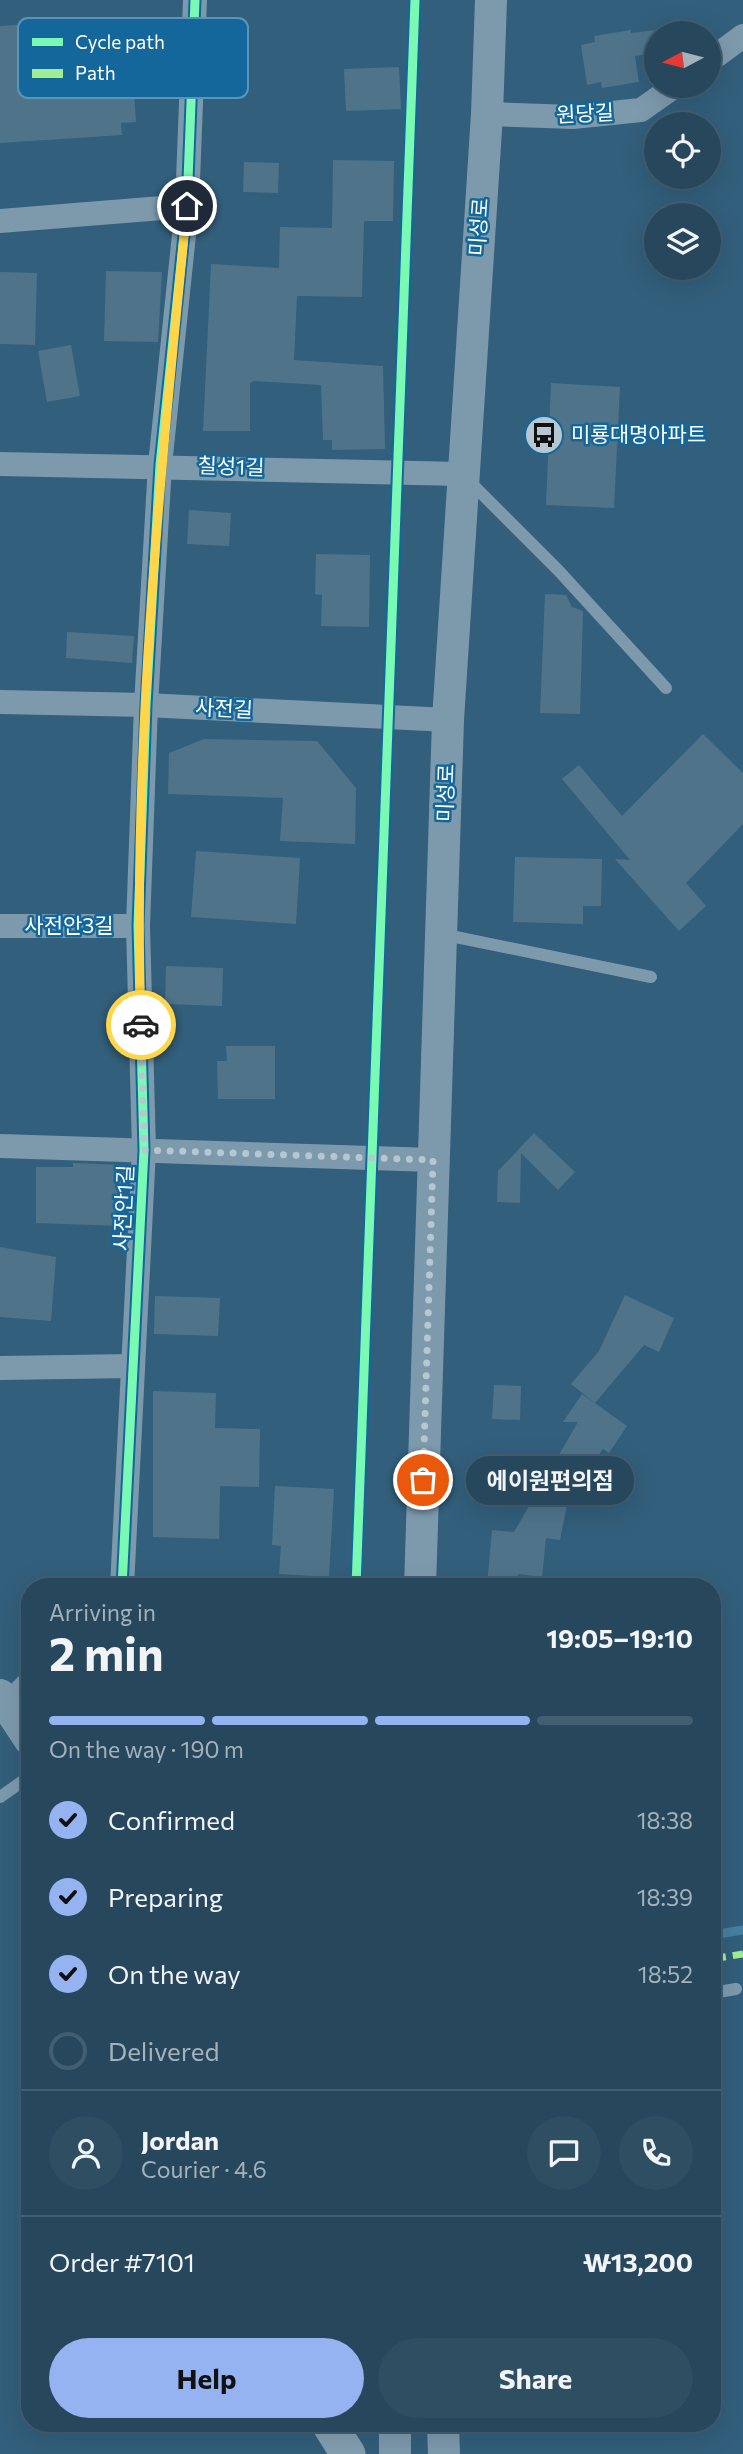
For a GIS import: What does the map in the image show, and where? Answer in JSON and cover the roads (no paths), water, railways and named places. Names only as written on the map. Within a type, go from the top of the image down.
[{"type":"main road","points":[[334,2432],[348,2454]]},
{"type":"street","name":"사전안1길","points":[[194,18],[195,0]]},
{"type":"street","name":"미성로","points":[[419,1578],[449,720],[462,474],[487,114],[491,0]]},
{"type":"street","points":[[721,52],[743,36]]},
{"type":"street","name":"사전안1길","points":[[122,1578],[144,1150],[138,926],[146,705],[160,465],[187,206],[191,98]]},
{"type":"street","name":"원당길","points":[[487,114],[573,117],[641,110],[658,98]]},
{"type":"street","points":[[0,221],[187,206]]},
{"type":"street","name":"칠성1길","points":[[0,464],[160,465],[462,474]]},
{"type":"street","name":"사전길","points":[[0,702],[146,705],[449,720]]},
{"type":"street","name":"사전안3길","points":[[0,926],[138,926]]},
{"type":"street","points":[[0,1146],[433,1160]]},
{"type":"street","points":[[0,1368],[134,1366]]},
{"type":"street","points":[[21,1688],[4,1699],[21,1726]]},
{"type":"street","points":[[395,2432],[395,2454]]},
{"type":"street","points":[[443,2432],[444,2454]]},
{"type":"lane","points":[[462,474],[558,570],[666,688]]},
{"type":"lane","points":[[441,934],[651,977]]},
{"type":"lane","points":[[0,1797],[21,1782]]},
{"type":"lane","points":[[721,1992],[736,1989]]},
{"type":"waterway","points":[[721,1934],[743,1930]]},
{"type":"place","name":"미룡대명아파트","points":[[544,435]]},
{"type":"place","name":"에이원편의점","points":[[423,1480]]}]
